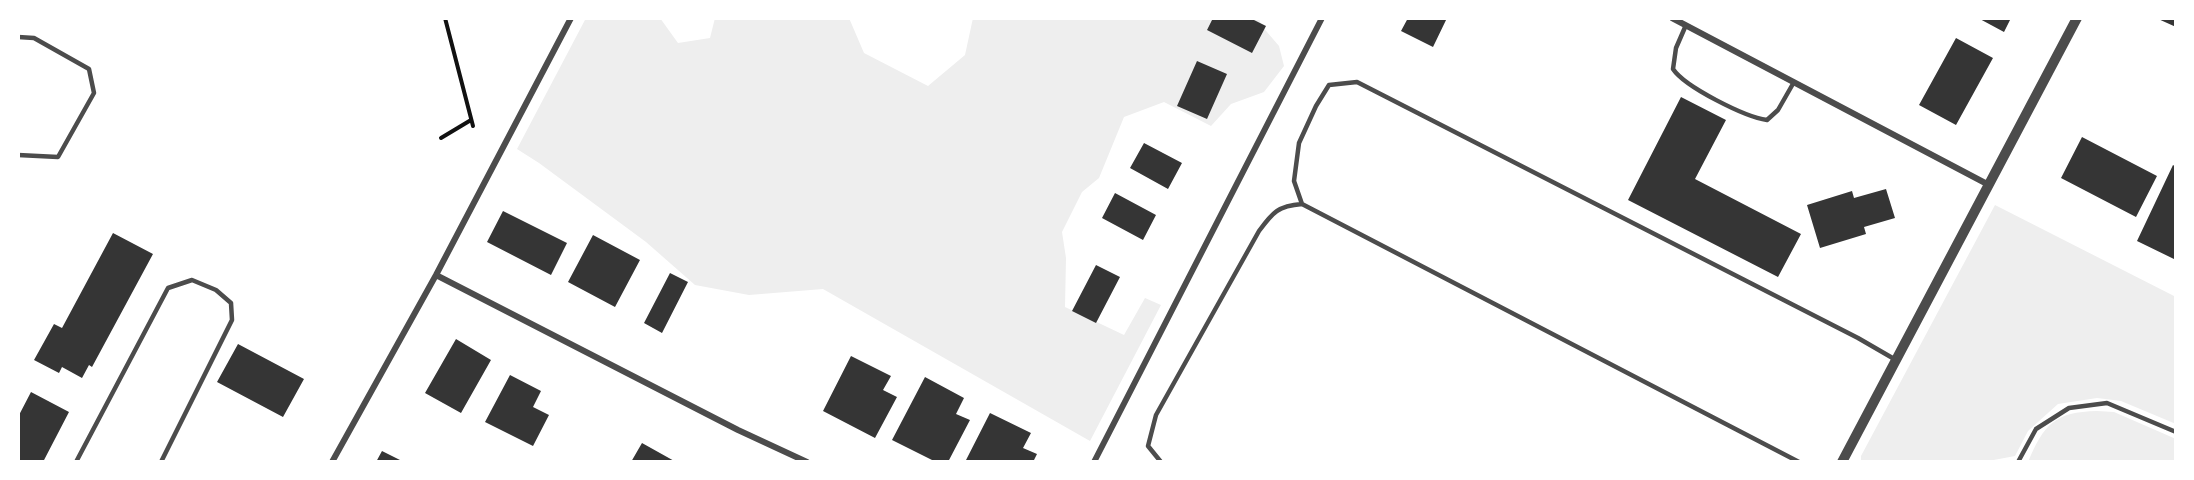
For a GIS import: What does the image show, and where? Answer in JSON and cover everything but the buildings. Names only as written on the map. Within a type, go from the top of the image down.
[{"type":"street","points":[[332,462],[436,275],[571,18]]},
{"type":"street","points":[[1094,462],[1322,18]]},
{"type":"street","points":[[1672,18],[1989,185]]},
{"type":"street","points":[[1842,462],[2077,18]]},
{"type":"street","points":[[436,275],[738,430],[807,462]]},
{"type":"lane","points":[[1686,25],[1676,48],[1673,69],[1684,82],[1736,110],[1767,120],[1778,110],[1794,82]]},
{"type":"lane","points":[[18,37],[34,38],[89,69],[94,93],[58,157],[18,155]]},
{"type":"lane","points":[[1302,204],[1294,182],[1299,142],[1329,85],[1357,82],[1858,338],[1896,360]]},
{"type":"lane","points":[[1161,462],[1148,446],[1156,415],[1259,231],[1274,212],[1287,205],[1302,204],[1798,462]]},
{"type":"lane","points":[[76,462],[168,288],[192,280],[216,290],[231,303],[232,320],[161,462]]},
{"type":"lane","points":[[2018,462],[2036,429],[2069,408],[2107,403],[2176,432]]},
{"type":"path","points":[[445,18],[473,126]]},
{"type":"path","points":[[441,138],[471,120]]},
{"type":"shaded area","points":[[586,18],[660,18],[678,43],[710,38],[715,18],[849,18],[864,53],[928,86],[965,55],[973,18],[1259,18],[1261,25],[1279,46],[1284,66],[1264,92],[1231,104],[1211,126],[1164,102],[1124,117],[1099,178],[1082,192],[1062,232],[1066,258],[1065,307],[1124,335],[1145,298],[1161,305],[1090,441],[823,289],[749,295],[695,285],[646,242],[517,149]]},
{"type":"shaded area","points":[[1995,205],[2176,297],[2176,424],[2121,401],[2097,398],[2058,404],[2028,431],[2015,456],[1983,462],[1861,462],[1861,456]]},
{"type":"shaded area","points":[[2114,412],[2176,439],[2176,462],[2028,462],[2040,438],[2053,423],[2071,414]]}]
